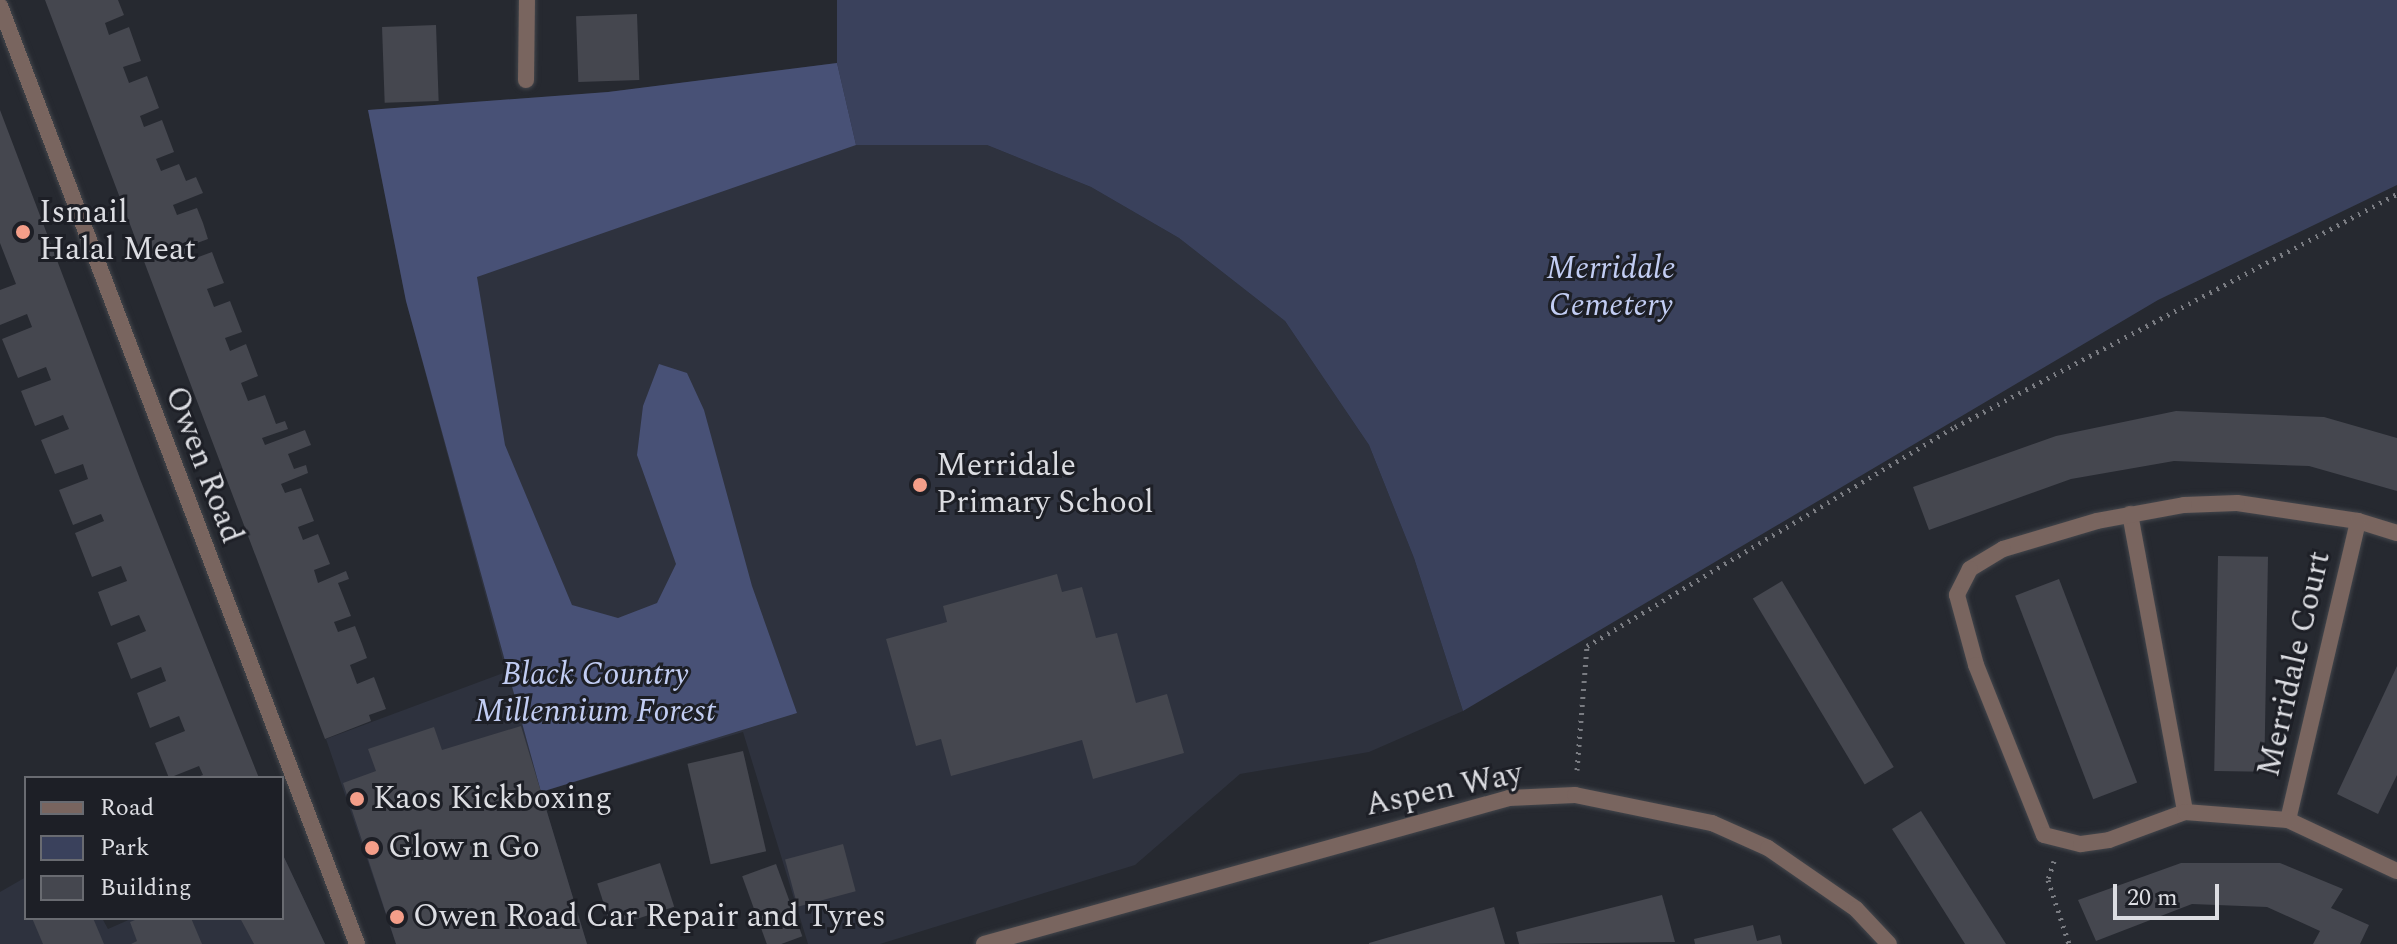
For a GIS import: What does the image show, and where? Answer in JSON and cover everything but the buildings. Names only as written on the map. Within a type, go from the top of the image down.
[{"type":"street","points":[[526,80],[527,0]]},
{"type":"street","name":"Owen Road","points":[[0,6],[357,944]]},
{"type":"street","name":"Merridale Court","points":[[2397,533],[2358,521],[2237,503],[2130,514],[2003,549],[1970,569],[1957,595],[1963,629],[2027,803],[2044,835],[2059,841],[2109,840],[2185,812],[2288,820],[2397,871]]},
{"type":"street","points":[[2130,514],[2185,812]]},
{"type":"street","name":"Merridale Court","points":[[2288,820],[2358,521]]},
{"type":"street","name":"Aspen Way","points":[[984,944],[1509,798],[1575,795],[1712,823],[1768,848],[1856,909],[1889,944]]},
{"type":"path","points":[[1575,795],[1587,646],[1955,427],[2397,194]]},
{"type":"path","points":[[2059,841],[2048,880],[2069,944]]},
{"type":"shaded area","name":"Merridale Primary School","points":[[837,63],[856,145],[987,145],[1091,187],[1179,238],[1285,321],[1369,445],[1414,558],[1463,711],[1369,752],[1240,774],[1135,865],[880,944],[808,944],[743,732],[541,792],[587,944],[396,944],[326,739],[506,672],[406,301],[368,110],[608,92]]},
{"type":"shaded area","points":[[284,857],[325,944],[0,944],[0,892],[24,878],[24,920],[103,920],[108,929],[128,920],[284,920]]},
{"type":"green space","name":"Merridale Cemetery","points":[[837,0],[2397,0],[2397,185],[2158,300],[1463,711],[1414,558],[1369,445],[1285,321],[1179,238],[1091,187],[987,145],[856,145],[837,63]]},
{"type":"green space","name":"Black Country Millennium Forest","points":[[837,63],[856,145],[477,277],[505,445],[572,605],[618,618],[657,603],[676,564],[637,455],[643,406],[659,364],[687,373],[704,410],[752,586],[797,713],[541,792],[406,301],[368,110],[608,92]]},
{"type":"place","name":"Ismail Halal Meat","points":[[23,232]]},
{"type":"place","name":"Merridale Primary School","points":[[920,485]]},
{"type":"place","name":"Kaos Kickboxing","points":[[357,799]]},
{"type":"place","name":"Glow n Go","points":[[372,848]]},
{"type":"place","name":"Owen Road Car Repair and Tyres","points":[[397,917]]}]
